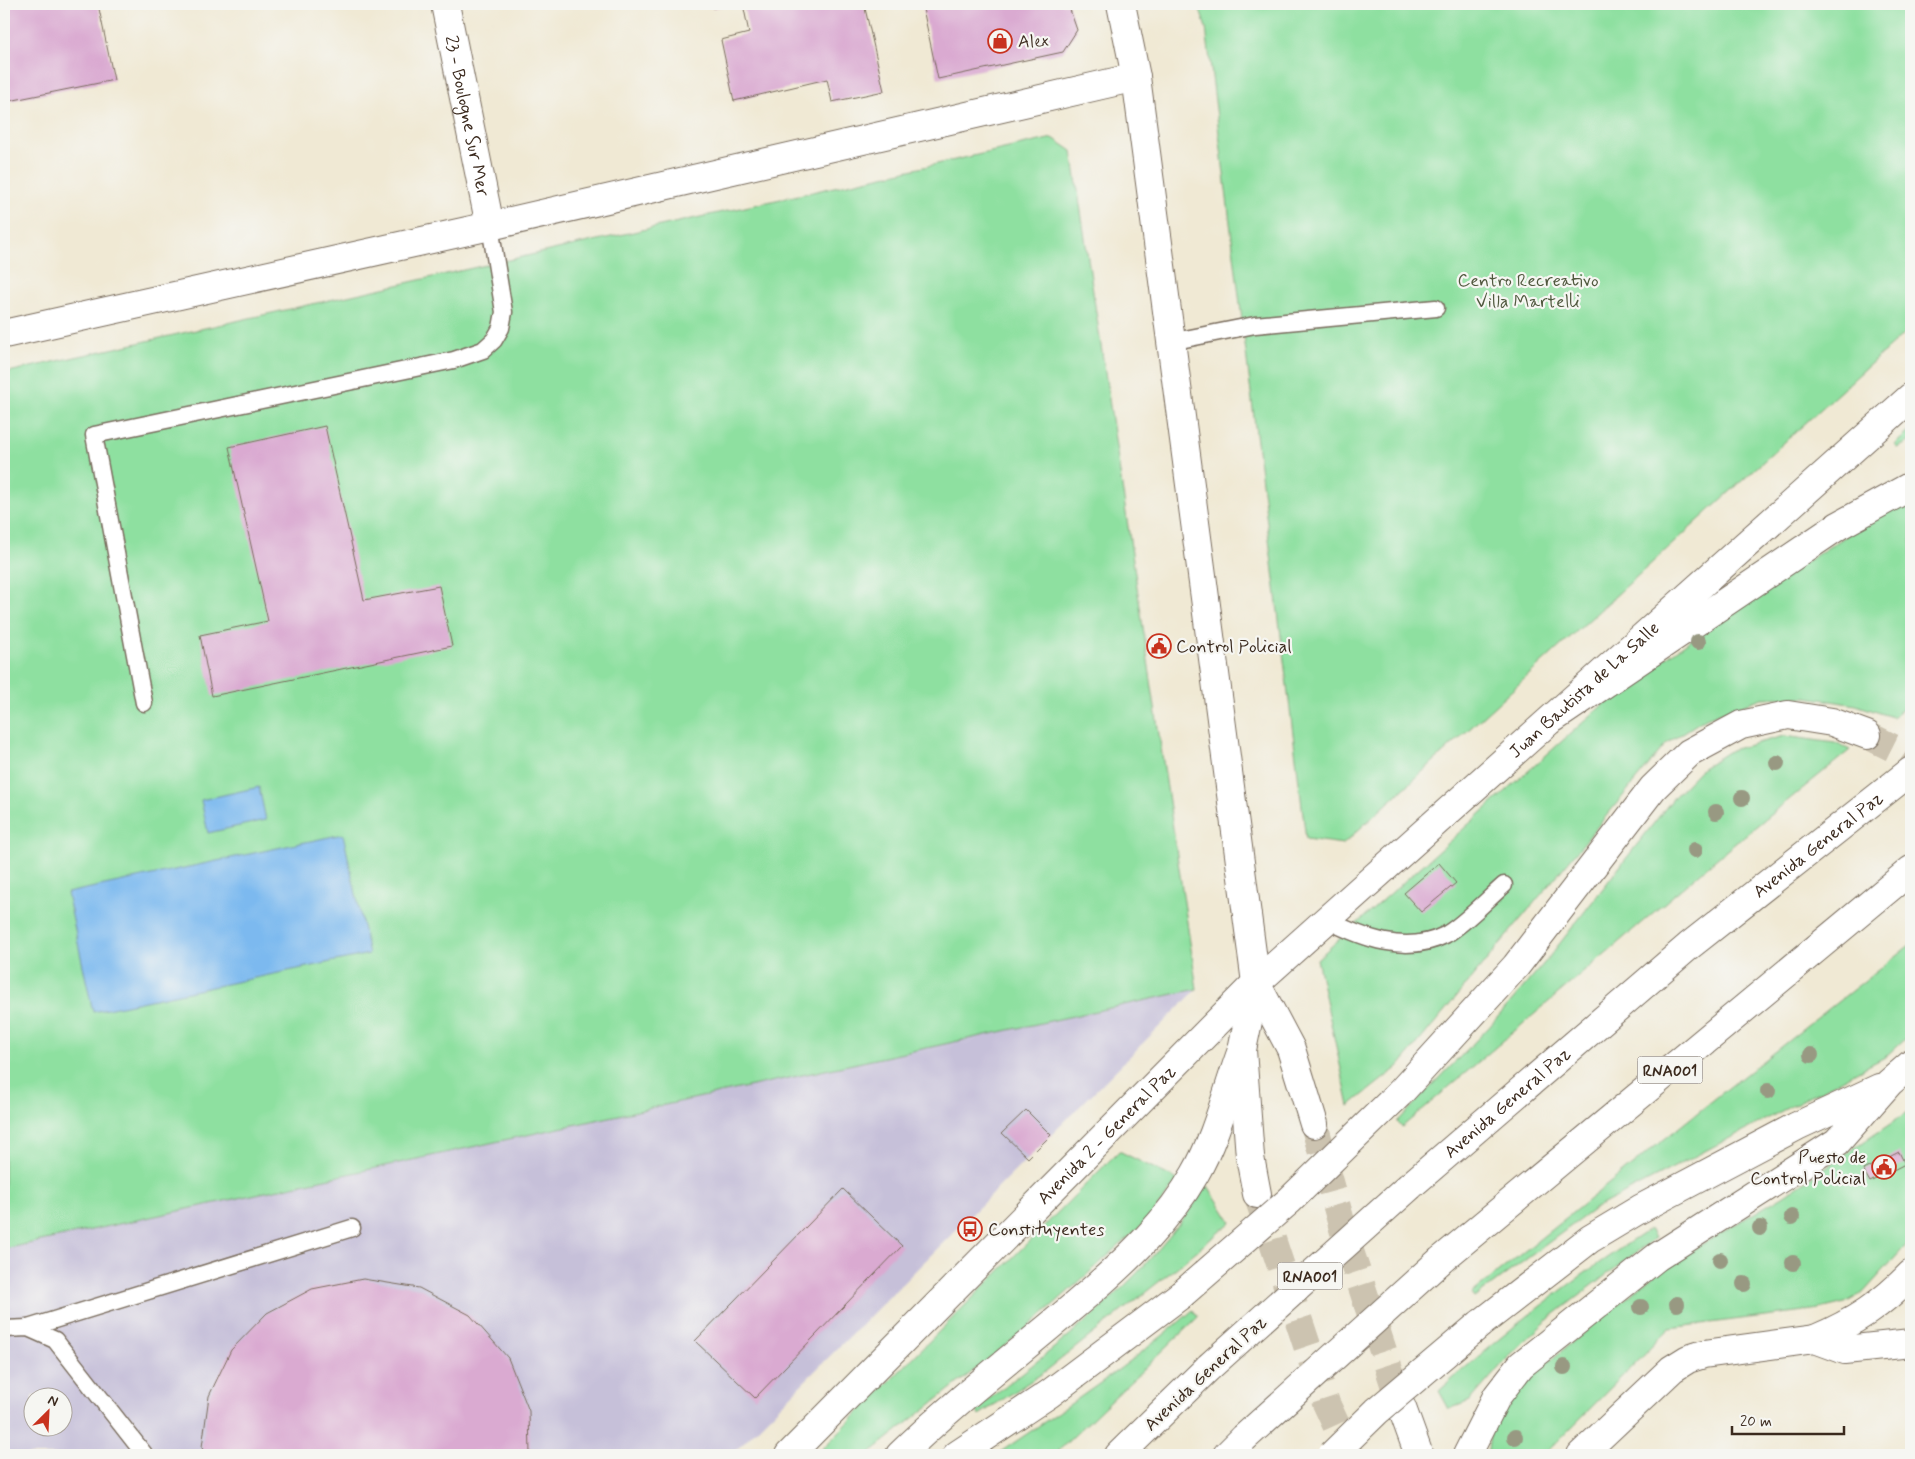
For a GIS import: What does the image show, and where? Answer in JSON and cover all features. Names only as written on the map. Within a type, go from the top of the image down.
[{"type":"main road","name":"23 - Boulogne Sur Mer","points":[[445,4],[490,226]]},
{"type":"main road","points":[[900,1455],[955,1404],[1033,1342],[1114,1270],[1167,1216],[1196,1173],[1209,1144],[1242,1050],[1256,983],[1136,77],[1121,4]]},
{"type":"main road","points":[[4,334],[490,226],[1136,77]]},
{"type":"main road","name":"Juan Bautista de La Salle","points":[[1256,983],[1911,397]]},
{"type":"main road","points":[[1554,718],[1838,526],[1911,486]]},
{"type":"main road","points":[[957,1455],[1049,1394],[1182,1294],[1288,1201],[1399,1094],[1516,966],[1653,788],[1689,754],[1740,724],[1788,715],[1832,722],[1867,735]]},
{"type":"main road","name":"Avenida General Paz","points":[[1119,1455],[1209,1367],[1410,1186],[1689,946],[1911,770]]},
{"type":"main road","name":"RNA001","points":[[1235,1447],[1441,1260],[1905,876]]},
{"type":"main road","points":[[1256,983],[1291,1049],[1314,1124]]},
{"type":"main road","name":"Avenida 2 - General Paz","points":[[789,1455],[1256,983]]},
{"type":"main road","points":[[1242,1050],[1250,1157],[1257,1194]]},
{"type":"main road","points":[[1467,1455],[1497,1396],[1520,1365],[1657,1257],[1837,1142],[1889,1083],[1911,1064]]},
{"type":"main road","points":[[1332,1455],[1377,1411],[1480,1324],[1590,1239],[1640,1209],[1797,1126],[1889,1083]]},
{"type":"main road","points":[[1581,1455],[1672,1369],[1688,1359],[1723,1350],[1815,1339],[1865,1315],[1893,1293],[1911,1274]]},
{"type":"main road","points":[[1815,1339],[1845,1350],[1911,1344]]},
{"type":"main road","points":[[1402,1408],[1419,1455]]},
{"type":"lane","points":[[144,703],[94,435],[454,360],[484,350],[494,340],[501,328],[504,312],[490,226]]},
{"type":"lane","points":[[1170,342],[1254,325],[1436,308]]},
{"type":"lane","points":[[1327,920],[1359,936],[1390,943],[1422,944],[1446,934],[1504,885]]},
{"type":"lane","points":[[4,1329],[28,1328],[352,1228]]},
{"type":"lane","points":[[28,1328],[55,1340],[145,1455]]},
{"type":"shaded area","points":[[1197,989],[731,1455],[4,1455],[4,1249]]},
{"type":"green space","name":"Centro Recreativo Villa Martelli","points":[[1198,4],[1911,4],[1911,327],[1343,844],[1306,839],[1206,28]]},
{"type":"green space","points":[[1053,138],[1072,151],[1197,989],[4,1249],[4,373]]},
{"type":"green space","points":[[1911,430],[1911,441],[1897,448],[1894,445]]},
{"type":"green space","points":[[1911,499],[1911,703],[1892,717],[1856,705],[1807,697],[1762,698],[1706,718],[1666,744],[1398,1067],[1349,1106],[1317,959],[1615,694],[1745,601],[1871,520]]},
{"type":"green space","points":[[1784,736],[1835,743],[1850,750],[1722,854],[1402,1127],[1397,1122],[1490,1026],[1546,961],[1675,796],[1701,769],[1731,750]]},
{"type":"green space","points":[[1911,944],[1911,1033],[1885,1057],[1594,1209],[1474,1298],[1471,1294]]},
{"type":"green space","points":[[1911,1110],[1911,1240],[1863,1293],[1845,1303],[1820,1309],[1670,1328],[1544,1455],[1487,1455],[1491,1430],[1532,1375],[1667,1265],[1783,1196]]},
{"type":"green space","points":[[1119,1151],[1178,1180],[1148,1220],[1025,1330],[867,1455],[816,1455]]},
{"type":"green space","points":[[1208,1186],[1231,1222],[1046,1371],[979,1415],[976,1409],[1070,1335],[1136,1274],[1170,1236]]},
{"type":"green space","points":[[1650,1229],[1655,1238],[1552,1316],[1511,1354],[1470,1401],[1449,1409],[1439,1391],[1489,1347],[1541,1306],[1595,1266]]},
{"type":"green space","points":[[1193,1310],[1198,1317],[1054,1455],[996,1455],[1122,1367]]},
{"type":"water","points":[[259,787],[266,820],[208,833],[201,800]]},
{"type":"water","points":[[343,834],[369,954],[93,1012],[67,893]]},
{"type":"building","points":[[4,4],[98,4],[114,80],[4,102]]},
{"type":"building","points":[[713,4],[727,4],[727,5],[713,8]]},
{"type":"building","points":[[743,4],[864,4],[884,91],[832,102],[827,79],[734,101],[721,40],[749,33]]},
{"type":"building","name":"Alex","points":[[922,4],[1068,4],[1077,30],[1063,52],[938,79]]},
{"type":"building","points":[[325,426],[364,600],[439,586],[452,646],[212,696],[200,635],[268,621],[229,447]]},
{"type":"building","points":[[1439,863],[1456,883],[1421,912],[1404,893]]},
{"type":"building","points":[[1026,1110],[1051,1135],[1028,1158],[1002,1133]]},
{"type":"building","name":"Puesto de Control Policial","points":[[1899,1152],[1905,1164],[1870,1182],[1863,1170]]},
{"type":"building","points":[[843,1189],[902,1246],[755,1398],[695,1341]]},
{"type":"building","points":[[363,1279],[419,1288],[470,1315],[508,1358],[529,1411],[530,1455],[204,1455],[202,1447],[209,1396],[231,1350],[267,1313],[312,1289]]},
{"type":"tunnel","points":[[1867,735],[1897,750],[1911,760]]},
{"type":"tunnel","points":[[1314,1124],[1345,1236],[1402,1408]]},
{"type":"tunnel","points":[[1259,1200],[1326,1403],[1350,1455]]},
{"type":"place","name":"Alex","points":[[1000,41]]},
{"type":"place","name":"Control Policial","points":[[1159,646]]},
{"type":"place","name":"Puesto de Control Policial","points":[[1884,1167]]},
{"type":"place","name":"Constituyentes","points":[[970,1229]]}]
